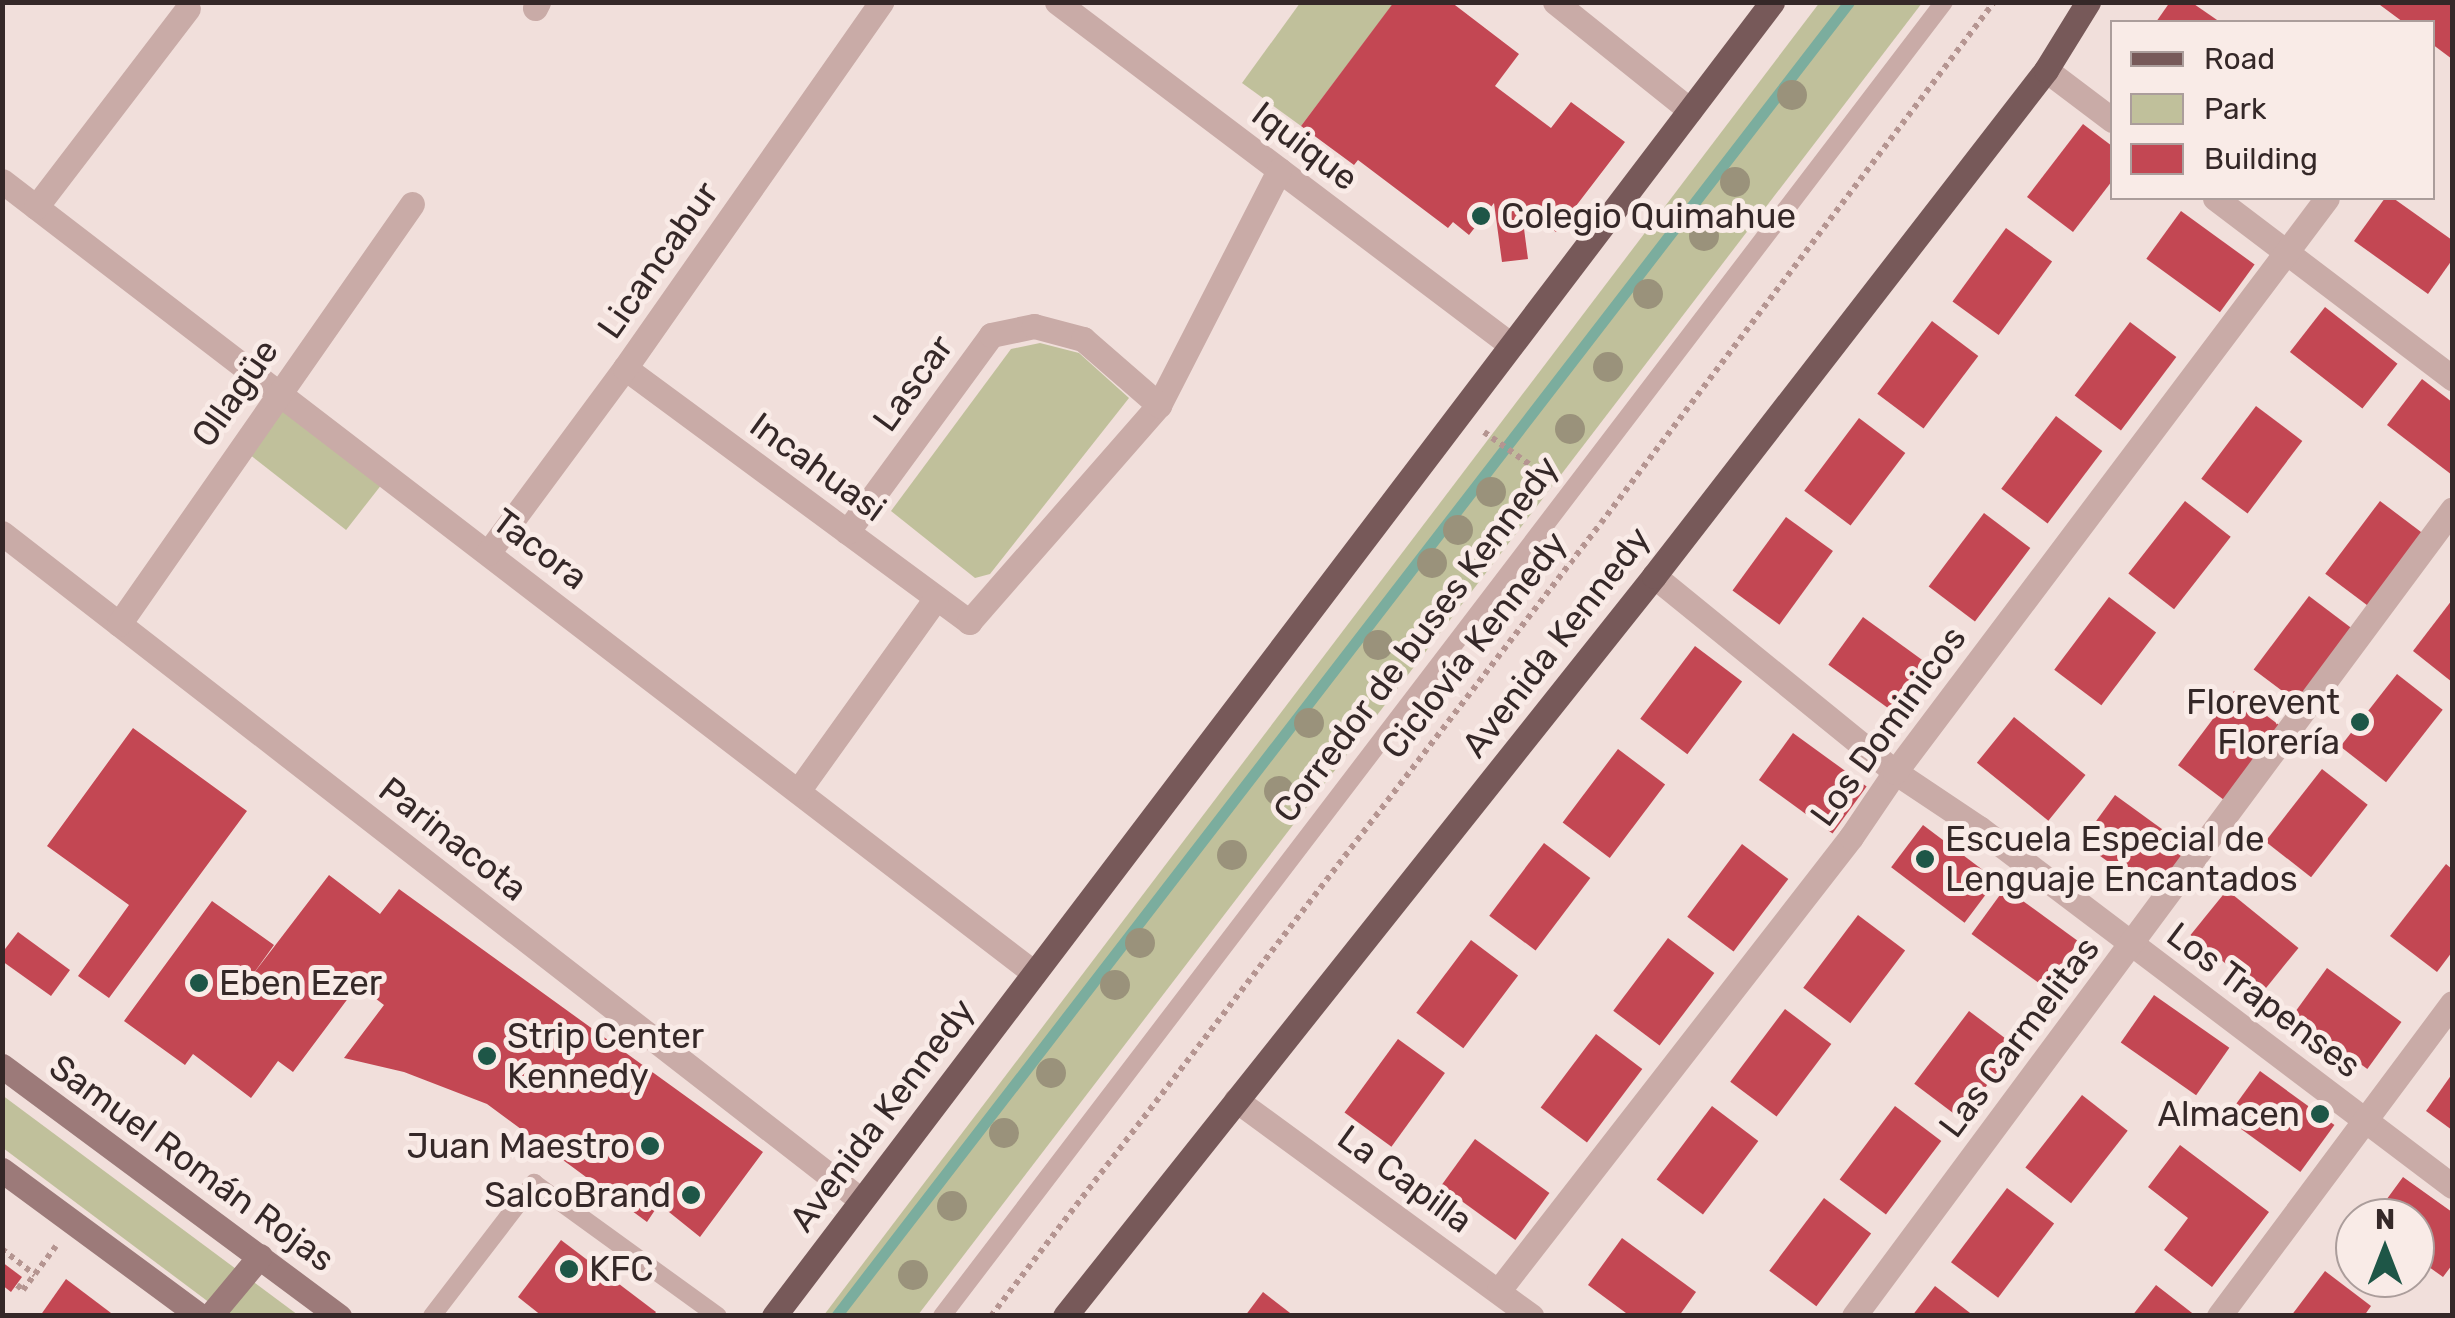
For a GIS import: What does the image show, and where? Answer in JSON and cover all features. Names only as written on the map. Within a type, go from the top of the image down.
[{"type":"main road","name":"Avenida Kennedy","points":[[774,1316],[1772,2]]},
{"type":"main road","name":"Avenida Kennedy","points":[[1065,1316],[1654,576],[2046,70],[2088,2]]},
{"type":"street","name":"Licancabur","points":[[488,553],[625,368],[880,2]]},
{"type":"street","name":"Iquique","points":[[1058,2],[1089,12],[1280,170],[1511,346]]},
{"type":"street","points":[[1555,2],[1690,110]]},
{"type":"street","points":[[36,206],[188,8]]},
{"type":"street","points":[[2046,70],[2110,118]]},
{"type":"street","points":[[1159,405],[1280,170]]},
{"type":"street","name":"Tacora","points":[[2,181],[1034,972]]},
{"type":"street","points":[[2218,200],[2452,378]]},
{"type":"street","name":"Los Dominicos","points":[[1500,1290],[1839,853],[1895,772],[2326,200]]},
{"type":"street","name":"Ollagüe","points":[[119,624],[277,392],[412,204]]},
{"type":"street","name":"Lascar","points":[[846,532],[991,335],[1034,326],[1083,339],[1159,405]]},
{"type":"street","name":"Incahuasi","points":[[625,368],[968,622],[1159,405]]},
{"type":"street","name":"Las Carmelitas","points":[[1854,1316],[2452,510]]},
{"type":"street","name":"Parinacota","points":[[2,534],[861,1200]]},
{"type":"street","name":"Los Trapenses","points":[[1654,576],[1895,772],[2132,943],[2452,1186]]},
{"type":"street","points":[[798,791],[936,598]]},
{"type":"street","points":[[2220,1316],[2452,1002]]},
{"type":"street","name":"Samuel Román Rojas","points":[[2,1066],[339,1316]]},
{"type":"street","name":"La Capilla","points":[[1236,1100],[1531,1316]]},
{"type":"street","points":[[2,1170],[200,1316]]},
{"type":"street","points":[[210,1316],[260,1256]]},
{"type":"lane","name":"Corredor de buses Kennedy","points":[[942,1316],[1944,2]]},
{"type":"lane","points":[[432,1316],[534,1182],[718,1316]]},
{"type":"path","name":"Ciclovía Kennedy","points":[[991,1316],[1601,523],[1994,2]]},
{"type":"path","points":[[1458,414],[1568,492]]},
{"type":"path","points":[[2,1249],[36,1275],[24,1290],[17,1285]]},
{"type":"green space","points":[[1820,2],[1922,3],[918,1315],[824,1315]]},
{"type":"green space","points":[[1300,3],[1394,3],[1301,126],[1242,83]]},
{"type":"green space","points":[[1040,343],[1079,353],[1129,398],[990,574],[975,578],[891,511],[1011,349]]},
{"type":"green space","points":[[277,391],[387,477],[346,530],[236,444]]},
{"type":"green space","points":[[2,1095],[298,1315],[226,1315],[3,1148]]},
{"type":"building","name":"Colegio Quimahue","points":[[1394,2],[1451,2],[1519,54],[1495,86],[1551,128],[1571,102],[1625,142],[1556,232],[1521,206],[1528,259],[1502,262],[1494,203],[1469,235],[1453,222],[1448,228],[1358,160],[1354,165],[1301,126]]},
{"type":"building","points":[[2170,2],[2191,2],[2217,20],[2157,20]]},
{"type":"building","points":[[2376,2],[2452,2],[2452,59],[2435,46],[2435,20],[2400,20]]},
{"type":"building","points":[[2083,124],[2110,144],[2110,184],[2073,232],[2027,197]]},
{"type":"building","points":[[2384,200],[2396,200],[2452,240],[2452,260],[2428,294],[2354,241]]},
{"type":"building","points":[[2181,211],[2255,264],[2220,312],[2146,259]]},
{"type":"building","points":[[2006,228],[2052,262],[1999,335],[1953,302]]},
{"type":"building","points":[[2325,307],[2397,364],[2362,409],[2290,352]]},
{"type":"building","points":[[1932,321],[1978,356],[1924,429],[1877,394]]},
{"type":"building","points":[[2130,322],[2176,357],[2121,430],[2075,395]]},
{"type":"building","points":[[2422,379],[2452,402],[2452,475],[2387,425]]},
{"type":"building","points":[[2256,406],[2302,441],[2248,514],[2201,479]]},
{"type":"building","points":[[2056,416],[2102,451],[2048,524],[2001,489]]},
{"type":"building","points":[[1859,418],[1905,453],[1851,526],[1804,491]]},
{"type":"building","points":[[2185,501],[2231,537],[2174,609],[2128,573]]},
{"type":"building","points":[[2380,501],[2426,536],[2372,609],[2325,574]]},
{"type":"building","points":[[1984,513],[2030,548],[1975,621],[1929,586]]},
{"type":"building","points":[[1786,517],[1833,551],[1779,625],[1733,591]]},
{"type":"building","points":[[2309,596],[2355,631],[2300,704],[2254,669]]},
{"type":"building","points":[[2109,597],[2156,633],[2101,705],[2054,670]]},
{"type":"building","points":[[2452,600],[2452,682],[2413,651]]},
{"type":"building","points":[[1863,617],[1937,671],[1903,719],[1828,665]]},
{"type":"building","points":[[1695,646],[1742,682],[1687,754],[1640,719]]},
{"type":"building","points":[[2397,674],[2443,710],[2386,782],[2340,746]]},
{"type":"building","points":[[2234,691],[2280,726],[2224,800],[2178,765]]},
{"type":"building","points":[[2014,717],[2085,775],[2048,821],[1977,763]]},
{"type":"building","points":[[133,728],[247,811],[109,998],[78,976],[129,905],[47,846]]},
{"type":"building","points":[[1793,733],[1867,786],[1833,833],[1759,780]]},
{"type":"building","points":[[1618,749],[1665,785],[1610,858],[1563,822]]},
{"type":"building","points":[[2322,769],[2368,805],[2311,877],[2265,841]]},
{"type":"building","points":[[2115,795],[2189,849],[2155,896],[2081,842]]},
{"type":"building","points":[[1923,825],[1996,880],[1965,923],[1891,867]]},
{"type":"building","points":[[1544,843],[1590,878],[1536,951],[1489,916]]},
{"type":"building","points":[[1742,844],[1788,879],[1734,952],[1687,917]]},
{"type":"building","points":[[2446,864],[2452,869],[2452,952],[2437,972],[2390,936]]},
{"type":"building","name":"Strip Center Kennedy","points":[[329,875],[380,914],[399,889],[763,1152],[700,1237],[659,1204],[647,1222],[487,1104],[404,1072],[344,1058],[384,1005],[358,985],[293,1072],[278,1061],[251,1098],[193,1054],[185,1065],[124,1021],[212,901],[274,945],[251,977]]},
{"type":"building","points":[[2005,888],[2079,941],[2045,988],[1971,934]]},
{"type":"building","points":[[2227,890],[2298,948],[2262,993],[2190,935]]},
{"type":"building","points":[[1858,915],[1905,951],[1850,1023],[1803,988]]},
{"type":"building","points":[[18,932],[70,970],[51,996],[2,961],[2,953]]},
{"type":"building","points":[[1668,938],[1714,973],[1660,1046],[1613,1011]]},
{"type":"building","points":[[1471,940],[1518,976],[1463,1048],[1416,1013]]},
{"type":"building","points":[[2327,968],[2401,1022],[2367,1069],[2293,1015]]},
{"type":"building","points":[[2154,995],[2229,1048],[2196,1095],[2121,1043]]},
{"type":"building","points":[[1785,1009],[1831,1044],[1777,1117],[1730,1082]]},
{"type":"building","points":[[1969,1011],[2016,1047],[1961,1119],[1914,1084]]},
{"type":"building","points":[[1596,1034],[1642,1069],[1587,1142],[1541,1107]]},
{"type":"building","points":[[1398,1039],[1445,1073],[1391,1147],[1345,1113]]},
{"type":"building","points":[[2260,1071],[2334,1125],[2300,1172],[2226,1118]]},
{"type":"building","points":[[2452,1074],[2452,1130],[2426,1111]]},
{"type":"building","points":[[2082,1095],[2128,1131],[2071,1203],[2025,1167]]},
{"type":"building","points":[[1712,1106],[1758,1141],[1703,1214],[1657,1179]]},
{"type":"building","points":[[1895,1106],[1941,1141],[1886,1214],[1840,1179]]},
{"type":"building","points":[[1475,1139],[1549,1193],[1515,1240],[1441,1186]]},
{"type":"building","points":[[2180,1145],[2269,1212],[2212,1287],[2164,1250],[2188,1218],[2148,1187]]},
{"type":"building","points":[[2403,1177],[2432,1198],[2388,1198]]},
{"type":"building","points":[[2007,1188],[2054,1224],[1998,1298],[1951,1262]]},
{"type":"building","points":[[1824,1198],[1871,1234],[1816,1306],[1769,1271]]},
{"type":"building","points":[[2435,1200],[2452,1212],[2452,1265],[2443,1277],[2435,1271]]},
{"type":"building","points":[[1622,1238],[1696,1292],[1679,1316],[1630,1316],[1588,1285]]},
{"type":"building","name":"KFC","points":[[561,1240],[656,1312],[653,1316],[542,1316],[518,1297]]},
{"type":"building","points":[[2,1262],[22,1277],[11,1292],[2,1285]]},
{"type":"building","points":[[2325,1271],[2335,1279],[2335,1298],[2360,1298],[2371,1306],[2364,1316],[2291,1316]]},
{"type":"building","points":[[66,1279],[115,1316],[40,1316]]},
{"type":"building","points":[[2156,1285],[2196,1316],[2132,1316]]},
{"type":"building","points":[[1935,1286],[1974,1316],[1912,1316]]},
{"type":"building","points":[[1263,1292],[1294,1316],[1245,1316]]},
{"type":"waterway","points":[[836,1316],[1849,2]]},
{"type":"place","name":"Colegio Quimahue","points":[[1481,216]]},
{"type":"place","name":"Florevent Florería","points":[[2360,722]]},
{"type":"place","name":"Escuela Especial de Lenguaje Encantados","points":[[1925,859]]},
{"type":"place","name":"Eben Ezer","points":[[199,983]]},
{"type":"place","name":"Strip Center Kennedy","points":[[487,1056]]},
{"type":"place","name":"Almacen","points":[[2320,1114]]},
{"type":"place","name":"Juan Maestro","points":[[650,1146]]},
{"type":"place","name":"SalcoBrand","points":[[691,1195]]},
{"type":"place","name":"KFC","points":[[569,1269]]}]
